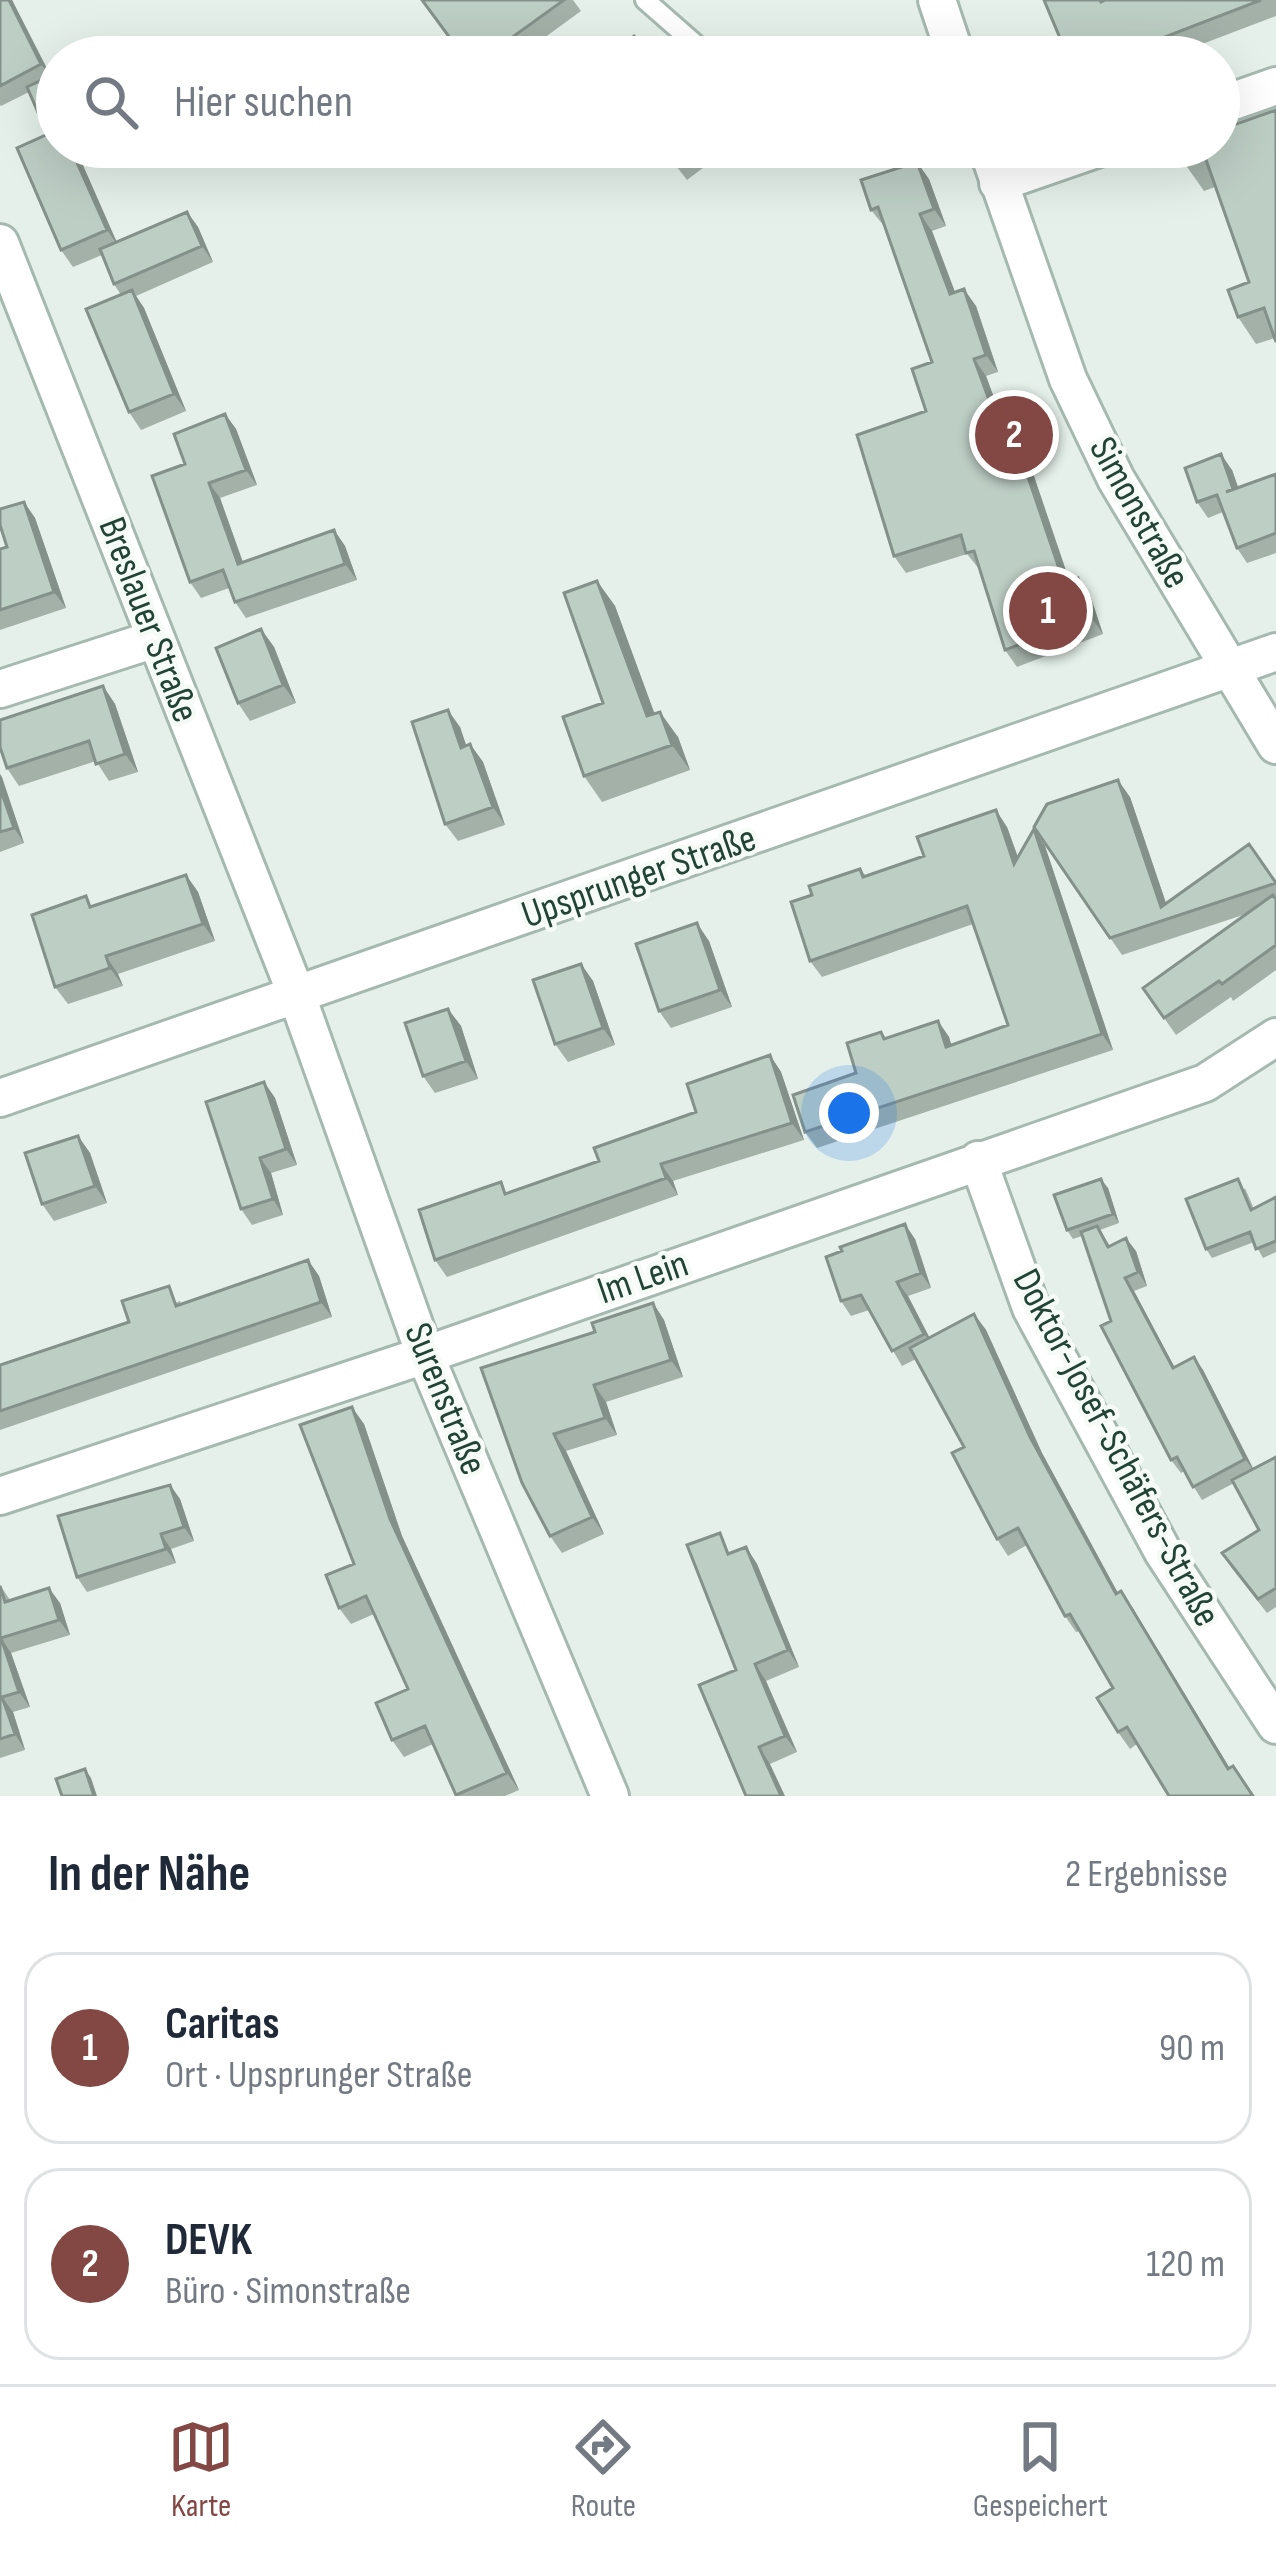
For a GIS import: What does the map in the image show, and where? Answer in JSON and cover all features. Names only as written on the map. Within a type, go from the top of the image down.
[{"type":"street","points":[[937,0],[949,36]]},
{"type":"street","points":[[1240,99],[1276,86]]},
{"type":"street","name":"Simonstraße","points":[[993,168],[1075,394],[1116,479],[1276,745]]},
{"type":"street","points":[[998,183],[1041,168]]},
{"type":"street","name":"Breslauer Straße","points":[[0,243],[297,996]]},
{"type":"street","points":[[0,688],[155,639]]},
{"type":"street","name":"Upsprunger Straße","points":[[0,1098],[1276,652]]},
{"type":"street","name":"Surenstraße","points":[[297,996],[425,1355],[610,1796]]},
{"type":"street","name":"Im Lein","points":[[0,1496],[425,1355],[1205,1083],[1276,1037]]},
{"type":"street","name":"Doktor-Josef-Schäfers-Straße","points":[[978,1160],[1031,1308],[1163,1552],[1276,1725]]},
{"type":"lane","points":[[645,0],[686,36]]},
{"type":"building","points":[[0,0],[9,0],[36,54],[36,67],[0,86]]},
{"type":"building","points":[[422,0],[564,0],[514,36],[449,36]]},
{"type":"building","points":[[1044,0],[1261,0],[1168,36],[1059,36]]},
{"type":"building","points":[[36,83],[36,108],[27,87]]},
{"type":"building","points":[[1276,110],[1276,342],[1264,308],[1238,317],[1228,290],[1249,282],[1209,168],[1240,168],[1240,123]]},
{"type":"building","points":[[36,139],[36,168],[79,168],[107,230],[61,250],[17,148]]},
{"type":"building","points":[[898,168],[919,168],[934,209],[920,214],[950,294],[964,289],[986,355],[974,359],[995,416],[1006,412],[1064,583],[1078,578],[1091,617],[1005,650],[974,551],[966,553],[961,535],[894,556],[857,435],[926,411],[912,369],[932,362],[878,207],[871,210],[861,180]]},
{"type":"building","points":[[187,212],[202,246],[114,284],[100,249]]},
{"type":"building","points":[[132,290],[174,394],[129,412],[86,309]]},
{"type":"building","points":[[225,414],[246,470],[209,483],[238,564],[334,530],[345,564],[235,602],[223,570],[190,582],[152,476],[185,464],[174,434]]},
{"type":"building","points":[[1221,454],[1233,489],[1226,492],[1276,474],[1276,533],[1237,548],[1217,495],[1197,502],[1185,468]]},
{"type":"building","points":[[24,502],[54,592],[0,610],[0,549],[7,547],[0,509]]},
{"type":"building","points":[[597,581],[647,716],[660,712],[672,745],[584,776],[563,717],[603,703],[564,593]]},
{"type":"building","points":[[261,629],[283,685],[238,703],[216,648]]},
{"type":"building","points":[[103,686],[125,754],[96,764],[89,741],[7,768],[0,747],[0,720]]},
{"type":"building","points":[[448,710],[461,748],[470,744],[493,807],[445,824],[412,722]]},
{"type":"building","points":[[1118,780],[1161,907],[1249,844],[1276,883],[1110,938],[1034,827],[1047,804]]},
{"type":"building","points":[[0,788],[14,828],[0,832]]},
{"type":"building","points":[[996,810],[1014,864],[1034,829],[1102,1034],[805,1132],[793,1095],[856,1073],[847,1043],[881,1032],[884,1039],[938,1021],[946,1047],[1008,1025],[967,906],[810,961],[791,902],[812,895],[809,886],[860,869],[863,877],[924,856],[917,837]]},
{"type":"building","points":[[186,875],[203,924],[106,956],[110,968],[55,987],[32,915],[86,896],[90,907]]},
{"type":"building","points":[[1273,895],[1276,945],[1164,1018],[1143,988]]},
{"type":"building","points":[[697,923],[720,990],[659,1011],[636,944]]},
{"type":"building","points":[[581,964],[603,1028],[555,1044],[533,980]]},
{"type":"building","points":[[448,1009],[466,1061],[423,1076],[405,1023]]},
{"type":"building","points":[[770,1055],[792,1123],[661,1164],[666,1178],[435,1260],[419,1210],[501,1182],[505,1194],[599,1161],[594,1148],[696,1112],[687,1084]]},
{"type":"building","points":[[264,1082],[286,1149],[260,1158],[273,1199],[241,1209],[206,1102]]},
{"type":"building","points":[[78,1136],[95,1186],[42,1204],[25,1153]]},
{"type":"building","points":[[1101,1179],[1113,1214],[1067,1230],[1054,1195]]},
{"type":"building","points":[[1238,1179],[1251,1210],[1276,1197],[1276,1241],[1256,1249],[1250,1232],[1206,1249],[1186,1199]]},
{"type":"building","points":[[905,1224],[921,1273],[897,1282],[924,1334],[892,1351],[861,1295],[841,1301],[826,1257],[842,1251],[840,1247]]},
{"type":"building","points":[[1097,1226],[1108,1247],[1126,1238],[1138,1272],[1125,1278],[1173,1368],[1194,1357],[1245,1459],[1193,1487],[1177,1457],[1171,1460],[1101,1326],[1111,1321],[1081,1232]]},
{"type":"building","points":[[308,1260],[321,1302],[0,1411],[0,1365],[129,1322],[122,1301],[169,1286],[176,1306]]},
{"type":"building","points":[[653,1303],[671,1360],[594,1385],[605,1418],[554,1434],[592,1517],[550,1536],[522,1483],[481,1368],[595,1332],[592,1323]]},
{"type":"building","points":[[974,1314],[1030,1437],[1116,1594],[1121,1591],[1228,1769],[1233,1766],[1253,1796],[1169,1796],[1127,1727],[1118,1732],[1097,1698],[1113,1688],[1070,1614],[1065,1616],[1018,1528],[997,1539],[952,1453],[964,1447],[910,1348]]},
{"type":"building","points":[[352,1407],[390,1519],[507,1773],[456,1795],[425,1726],[392,1740],[376,1703],[408,1689],[366,1596],[339,1608],[326,1575],[354,1564],[300,1425]]},
{"type":"building","points":[[1276,1457],[1276,1588],[1258,1599],[1222,1553],[1259,1530],[1232,1480]]},
{"type":"building","points":[[170,1485],[184,1527],[161,1534],[166,1549],[77,1577],[58,1516]]},
{"type":"building","points":[[720,1533],[728,1554],[746,1547],[788,1650],[755,1664],[785,1736],[759,1747],[781,1796],[746,1796],[699,1685],[736,1670],[687,1545]]},
{"type":"building","points":[[0,1586],[5,1602],[49,1588],[59,1620],[1,1638],[19,1692],[2,1697],[15,1734],[0,1739]]},
{"type":"building","points":[[85,1769],[94,1796],[62,1796],[56,1779]]},
{"type":"place","name":"DEVK","points":[[1014,435]]},
{"type":"place","name":"Caritas","points":[[1048,611]]}]
